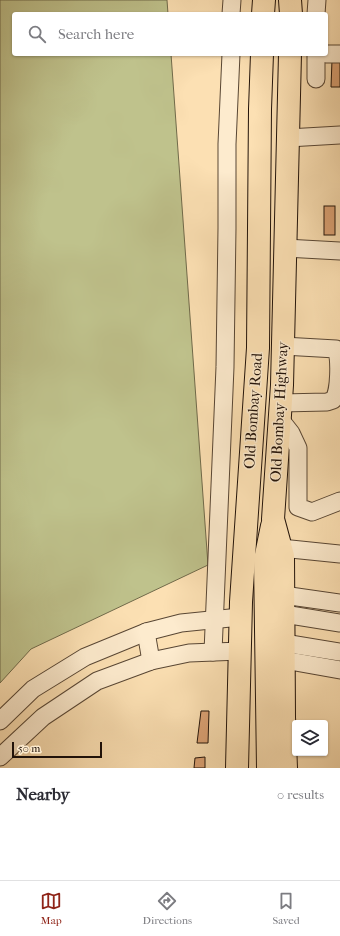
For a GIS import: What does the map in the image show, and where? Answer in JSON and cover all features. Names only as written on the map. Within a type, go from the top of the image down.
[{"type":"main road","points":[[263,12],[264,0]]},
{"type":"main road","points":[[290,0],[291,12]]},
{"type":"main road","name":"Old Bombay Road","points":[[237,768],[240,617],[246,505],[258,348],[260,109],[262,56]]},
{"type":"main road","name":"Old Bombay Highway","points":[[276,555],[273,519],[281,411],[290,56]]},
{"type":"main road","points":[[276,555],[283,604],[286,768]]},
{"type":"main road","points":[[268,768],[276,555]]},
{"type":"street","points":[[232,0],[232,12]]},
{"type":"street","points":[[316,12],[317,0]]},
{"type":"street","points":[[328,54],[340,54]]},
{"type":"street","points":[[213,652],[225,367],[227,144],[231,56]]},
{"type":"street","points":[[316,56],[316,79]]},
{"type":"street","points":[[288,138],[340,135]]},
{"type":"street","points":[[286,248],[340,251]]},
{"type":"street","points":[[283,346],[336,349],[339,358],[337,391],[333,400],[281,411],[298,448],[298,507],[312,512],[340,501]]},
{"type":"street","points":[[276,555],[340,554]]},
{"type":"street","points":[[276,555],[340,564]]},
{"type":"street","points":[[283,604],[340,603]]},
{"type":"street","points":[[283,604],[340,623]]},
{"type":"street","points":[[0,721],[33,688],[85,657],[146,632],[181,623],[240,617]]},
{"type":"street","points":[[146,632],[151,661]]},
{"type":"street","points":[[0,757],[43,717],[96,681],[151,661],[189,652],[240,651]]},
{"type":"street","points":[[284,652],[340,652]]},
{"type":"street","points":[[284,652],[340,670]]},
{"type":"green space","points":[[0,0],[167,0],[168,12],[12,12],[12,56],[171,56],[208,565],[31,649],[0,683]]},
{"type":"building","points":[[332,60],[340,60],[340,87],[331,87]]},
{"type":"building","points":[[324,206],[335,206],[335,235],[324,235]]},
{"type":"building","points":[[201,711],[209,711],[208,743],[197,743]]},
{"type":"building","points":[[205,757],[205,768],[194,768],[195,758]]}]
